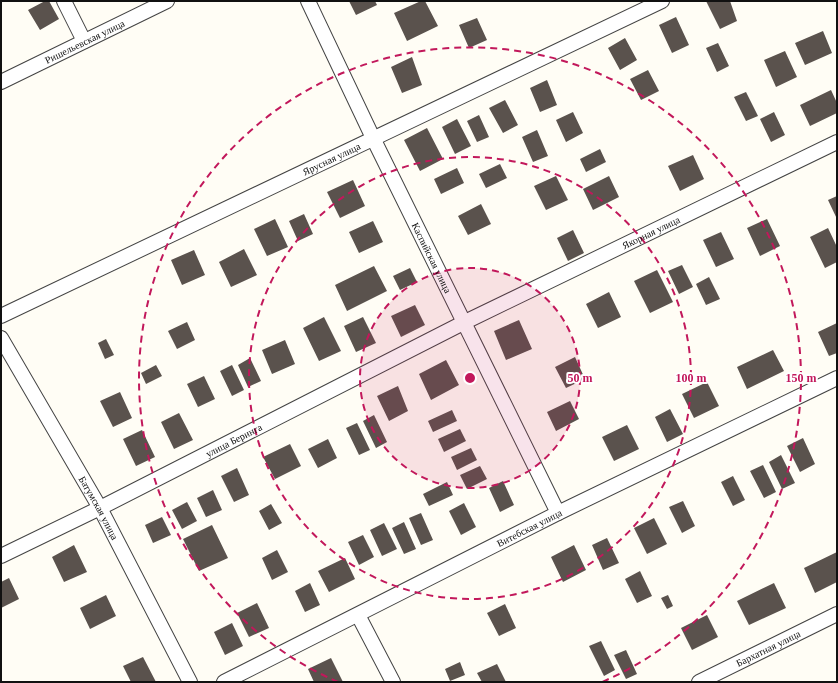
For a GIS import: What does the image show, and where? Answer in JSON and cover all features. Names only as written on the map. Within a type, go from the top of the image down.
[{"type":"street","points":[[64,1],[84,41]]},
{"type":"street","name":"Ришельевская улица","points":[[1,82],[167,1]]},
{"type":"street","name":"Каспийская улица","points":[[308,1],[373,138],[558,513]]},
{"type":"street","name":"Ярусная улица","points":[[1,316],[662,1]]},
{"type":"street","name":"Якорная улица","points":[[465,322],[837,142]]},
{"type":"street","name":"улица Беринга","points":[[1,556],[100,508],[465,322]]},
{"type":"street","name":"Батумская улица","points":[[1,338],[100,508],[190,682]]},
{"type":"street","name":"Витебская улица","points":[[224,682],[558,513],[837,378]]},
{"type":"street","name":"Бархатная улица","points":[[699,682],[837,614]]},
{"type":"street","points":[[358,615],[393,682]]},
{"type":"building","points":[[45,1],[49,1],[59,19],[40,30],[28,10]]},
{"type":"building","points":[[349,1],[375,1],[377,5],[356,15]]},
{"type":"building","points":[[421,1],[425,1],[438,26],[407,41],[394,13]]},
{"type":"building","points":[[706,1],[730,1],[737,21],[720,29]]},
{"type":"building","points":[[676,17],[689,45],[672,53],[659,25]]},
{"type":"building","points":[[477,18],[487,40],[469,48],[459,25]]},
{"type":"building","points":[[823,31],[832,53],[805,65],[795,43]]},
{"type":"building","points":[[625,38],[637,60],[620,70],[608,48]]},
{"type":"building","points":[[718,43],[729,66],[717,72],[706,48]]},
{"type":"building","points":[[785,51],[797,77],[776,87],[764,60]]},
{"type":"building","points":[[412,57],[422,85],[402,93],[391,67]]},
{"type":"building","points":[[648,70],[659,91],[641,100],[630,79]]},
{"type":"building","points":[[547,80],[557,105],[540,112],[530,88]]},
{"type":"building","points":[[831,90],[837,103],[837,113],[810,126],[800,105]]},
{"type":"building","points":[[746,92],[758,116],[746,121],[734,97]]},
{"type":"building","points":[[505,100],[518,125],[503,133],[489,108]]},
{"type":"building","points":[[573,112],[583,133],[566,142],[556,120]]},
{"type":"building","points":[[774,112],[785,135],[771,142],[760,119]]},
{"type":"building","points":[[479,115],[489,137],[477,142],[467,121]]},
{"type":"building","points":[[457,119],[471,146],[455,154],[442,127]]},
{"type":"building","points":[[427,128],[443,159],[420,171],[404,140]]},
{"type":"building","points":[[537,130],[548,156],[533,162],[522,137]]},
{"type":"building","points":[[600,149],[606,162],[586,172],[580,159]]},
{"type":"building","points":[[693,155],[704,179],[680,191],[668,166]]},
{"type":"building","points":[[500,164],[507,178],[486,188],[479,174]]},
{"type":"building","points":[[457,168],[464,183],[441,194],[434,179]]},
{"type":"building","points":[[556,176],[568,200],[546,210],[534,186]]},
{"type":"building","points":[[609,176],[619,197],[593,210],[583,189]]},
{"type":"building","points":[[353,180],[365,206],[340,218],[327,192]]},
{"type":"building","points":[[837,196],[837,219],[828,200]]},
{"type":"building","points":[[481,204],[491,224],[468,235],[458,216]]},
{"type":"building","points":[[304,214],[313,234],[298,241],[289,221]]},
{"type":"building","points":[[275,219],[288,247],[267,256],[254,229]]},
{"type":"building","points":[[767,219],[780,246],[760,256],[747,228]]},
{"type":"building","points":[[373,221],[383,242],[359,253],[349,232]]},
{"type":"building","points":[[828,228],[837,247],[837,262],[825,268],[810,237]]},
{"type":"building","points":[[573,230],[584,253],[568,261],[557,238]]},
{"type":"building","points":[[721,232],[734,259],[716,267],[703,240]]},
{"type":"building","points":[[244,249],[257,275],[231,287],[219,262]]},
{"type":"building","points":[[194,250],[205,275],[182,285],[171,260]]},
{"type":"building","points":[[682,265],[693,287],[679,294],[668,271]]},
{"type":"building","points":[[374,266],[387,291],[347,311],[335,285]]},
{"type":"building","points":[[410,268],[417,282],[400,290],[393,276]]},
{"type":"building","points":[[657,270],[673,302],[650,313],[634,281]]},
{"type":"building","points":[[709,277],[720,299],[706,305],[696,284]]},
{"type":"building","points":[[609,292],[621,317],[598,328],[586,304]]},
{"type":"building","points":[[415,305],[425,325],[401,337],[391,316]]},
{"type":"building","points":[[324,317],[341,351],[319,361],[303,328]]},
{"type":"building","points":[[363,317],[376,343],[356,352],[344,326]]},
{"type":"building","points":[[519,320],[532,349],[506,360],[494,331]]},
{"type":"building","points":[[187,322],[195,340],[177,349],[168,331]]},
{"type":"building","points":[[837,323],[837,353],[829,356],[818,332]]},
{"type":"building","points":[[106,339],[114,355],[105,359],[98,343]]},
{"type":"building","points":[[285,340],[295,364],[272,374],[262,350]]},
{"type":"building","points":[[773,350],[784,371],[747,389],[737,367]]},
{"type":"building","points":[[575,357],[585,379],[566,388],[555,367]]},
{"type":"building","points":[[250,358],[261,381],[248,387],[238,365]]},
{"type":"building","points":[[446,360],[459,385],[431,400],[419,374]]},
{"type":"building","points":[[156,365],[162,376],[146,384],[141,373]]},
{"type":"building","points":[[232,365],[244,390],[232,396],[220,371]]},
{"type":"building","points":[[204,376],[215,399],[198,407],[187,384]]},
{"type":"building","points":[[707,382],[719,406],[694,418],[682,394]]},
{"type":"building","points":[[398,386],[408,411],[389,421],[377,396]]},
{"type":"building","points":[[120,392],[132,418],[113,427],[100,401]]},
{"type":"building","points":[[570,401],[579,419],[556,431],[547,412]]},
{"type":"building","points":[[670,409],[683,434],[667,442],[655,417]]},
{"type":"building","points":[[452,410],[457,421],[433,432],[428,421]]},
{"type":"building","points":[[179,413],[193,440],[174,449],[161,422]]},
{"type":"building","points":[[374,415],[387,442],[376,448],[363,421]]},
{"type":"building","points":[[357,423],[370,450],[359,455],[346,428]]},
{"type":"building","points":[[627,425],[639,449],[614,461],[602,437]]},
{"type":"building","points":[[460,429],[466,441],[444,452],[438,439]]},
{"type":"building","points":[[142,430],[155,457],[136,466],[123,439]]},
{"type":"building","points":[[803,438],[815,464],[800,472],[787,446]]},
{"type":"building","points":[[328,439],[337,458],[318,468],[308,449]]},
{"type":"building","points":[[290,444],[301,466],[275,479],[263,457]]},
{"type":"building","points":[[471,448],[477,460],[457,470],[451,457]]},
{"type":"building","points":[[781,455],[795,483],[782,489],[769,462]]},
{"type":"building","points":[[763,465],[776,492],[764,498],[750,471]]},
{"type":"building","points":[[480,466],[487,479],[467,489],[460,475]]},
{"type":"building","points":[[237,468],[249,495],[234,502],[221,476]]},
{"type":"building","points":[[733,476],[745,500],[733,506],[721,482]]},
{"type":"building","points":[[503,481],[514,505],[500,512],[489,488]]},
{"type":"building","points":[[447,482],[453,495],[429,506],[423,494]]},
{"type":"building","points":[[213,490],[222,510],[206,517],[197,498]]},
{"type":"building","points":[[683,501],[695,526],[682,533],[669,507]]},
{"type":"building","points":[[187,502],[197,521],[182,529],[172,510]]},
{"type":"building","points":[[464,503],[476,527],[461,535],[449,511]]},
{"type":"building","points":[[271,504],[282,523],[269,530],[259,511]]},
{"type":"building","points":[[421,513],[433,540],[421,545],[409,518]]},
{"type":"building","points":[[162,517],[171,535],[153,543],[145,525]]},
{"type":"building","points":[[654,518],[667,544],[647,554],[634,528]]},
{"type":"building","points":[[404,522],[416,549],[404,554],[392,528]]},
{"type":"building","points":[[384,523],[397,549],[382,556],[370,530]]},
{"type":"building","points":[[212,525],[228,558],[199,571],[183,539]]},
{"type":"building","points":[[363,535],[374,557],[359,565],[348,542]]},
{"type":"building","points":[[607,538],[619,563],[603,570],[592,545]]},
{"type":"building","points":[[74,545],[87,572],[64,582],[52,557]]},
{"type":"building","points":[[574,545],[586,570],[563,582],[551,557]]},
{"type":"building","points":[[277,550],[288,572],[272,580],[262,558]]},
{"type":"building","points":[[837,552],[837,582],[815,593],[804,568]]},
{"type":"building","points":[[345,558],[355,579],[329,592],[318,571]]},
{"type":"building","points":[[640,571],[652,596],[637,603],[625,579]]},
{"type":"building","points":[[9,578],[19,599],[1,608],[1,582]]},
{"type":"building","points":[[310,583],[320,605],[305,612],[295,591]]},
{"type":"building","points":[[774,583],[786,608],[749,625],[737,601]]},
{"type":"building","points":[[106,595],[116,616],[90,629],[80,608]]},
{"type":"building","points":[[668,595],[673,606],[667,609],[661,598]]},
{"type":"building","points":[[257,603],[269,628],[249,637],[237,613]]},
{"type":"building","points":[[505,604],[516,628],[499,636],[487,613]]},
{"type":"building","points":[[707,615],[718,637],[692,650],[681,628]]},
{"type":"building","points":[[232,623],[243,646],[225,655],[214,632]]},
{"type":"building","points":[[601,641],[615,670],[604,676],[589,646]]},
{"type":"building","points":[[626,650],[637,674],[626,679],[614,655]]},
{"type":"building","points":[[143,657],[156,682],[131,682],[123,666]]},
{"type":"building","points":[[331,658],[343,682],[314,682],[308,669]]},
{"type":"building","points":[[460,662],[465,675],[450,681],[445,669]]},
{"type":"building","points":[[497,664],[506,682],[482,682],[477,673]]}]
